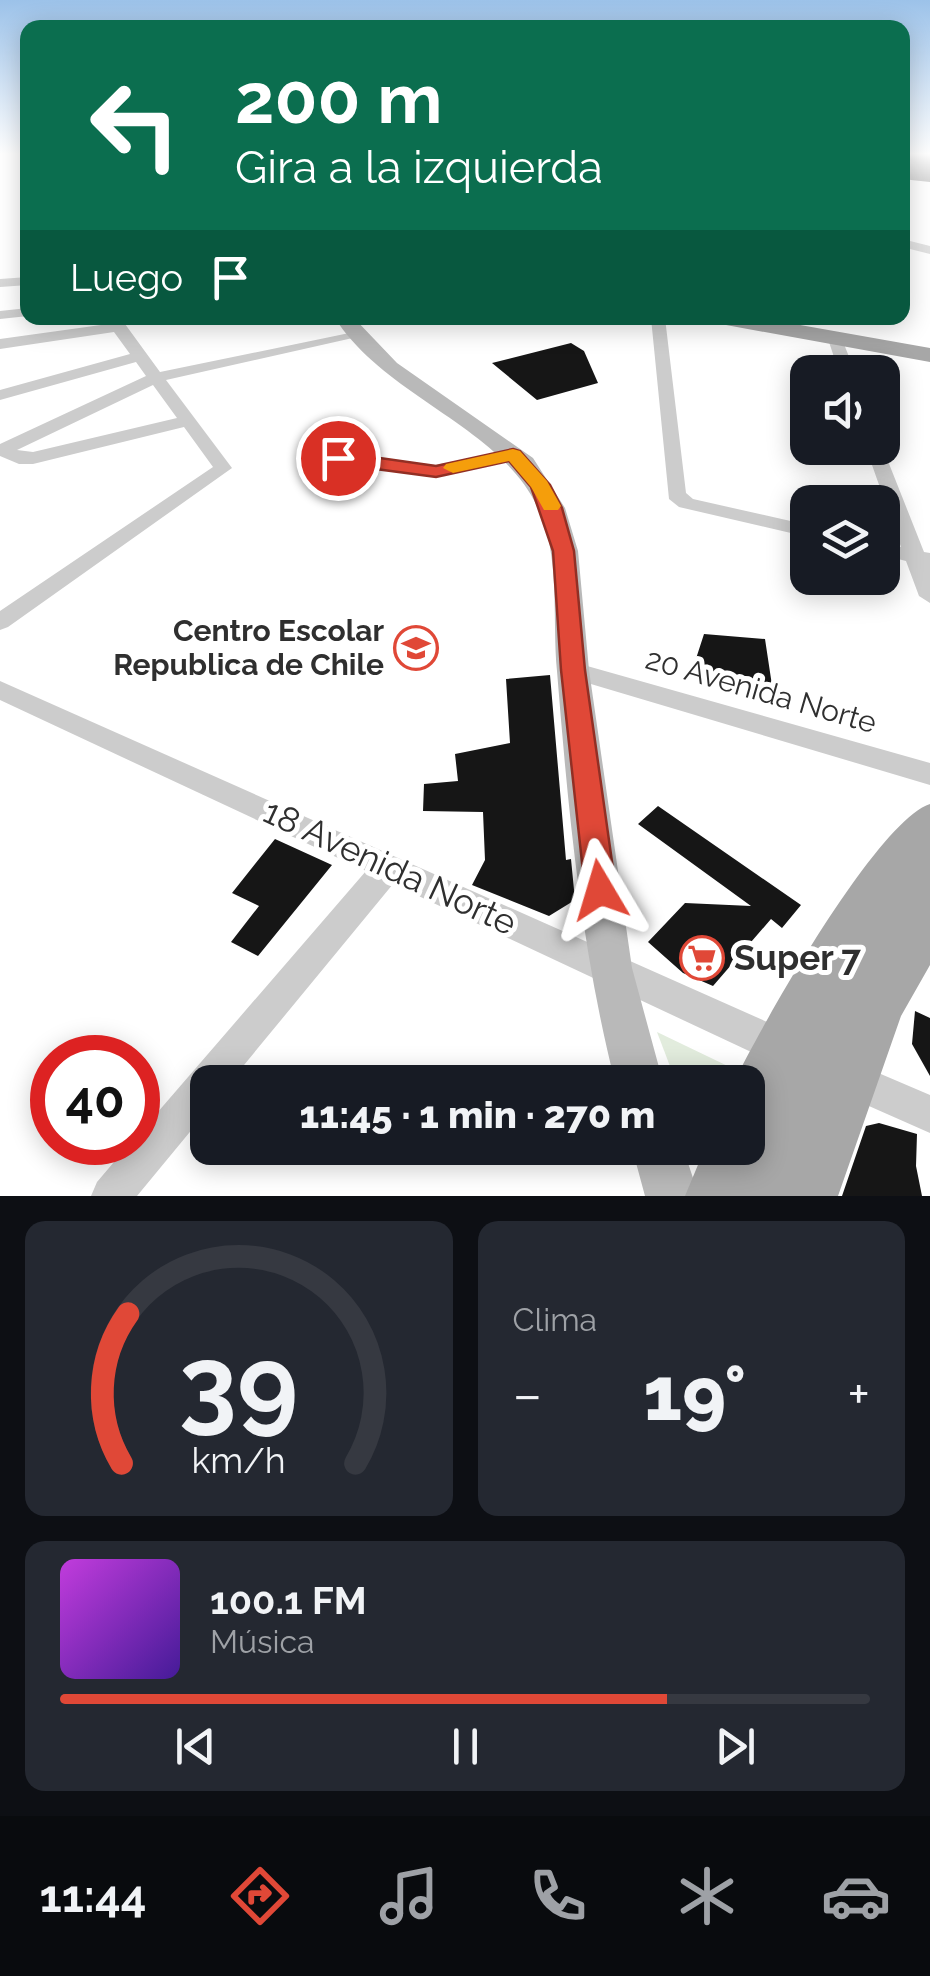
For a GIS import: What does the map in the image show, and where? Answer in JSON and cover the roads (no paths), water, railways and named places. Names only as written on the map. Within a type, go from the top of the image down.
[{"type":"main road","points":[[764,325],[930,355]]},
{"type":"main road","points":[[814,325],[930,346]]},
{"type":"main road","points":[[765,1079],[779,1046],[837,946],[930,822]]},
{"type":"main road","points":[[767,1196],[817,1053],[850,982],[881,929],[930,862]]},
{"type":"main road","points":[[807,1196],[878,1005],[930,919]]},
{"type":"main road","points":[[716,1196],[728,1165]]},
{"type":"street","points":[[0,344],[99,325]]},
{"type":"street","points":[[0,622],[224,468],[117,325]]},
{"type":"street","points":[[659,325],[676,495],[686,503],[790,527]]},
{"type":"street","points":[[1,450],[155,378],[351,326],[390,367],[513,455],[540,485],[564,551],[573,670],[610,968],[635,1065]]},
{"type":"street","points":[[835,338],[842,355]]},
{"type":"street","points":[[0,396],[138,357]]},
{"type":"street","points":[[1,450],[20,458],[33,458],[188,421]]},
{"type":"street","points":[[338,458],[436,471],[513,455]]},
{"type":"street","points":[[882,465],[922,558],[930,596]]},
{"type":"street","name":"20 Avenida Norte","points":[[573,670],[930,774]]},
{"type":"street","name":"18 Avenida Norte","points":[[0,690],[779,1046]]},
{"type":"street","points":[[111,1196],[389,866]]},
{"type":"street","points":[[848,1078],[930,1114]]},
{"type":"street","points":[[663,1165],[672,1196]]},
{"type":"place","name":"Centro Escolar Republica de Chile","points":[[416,648]]},
{"type":"place","name":"Super 7","points":[[702,958]]}]
